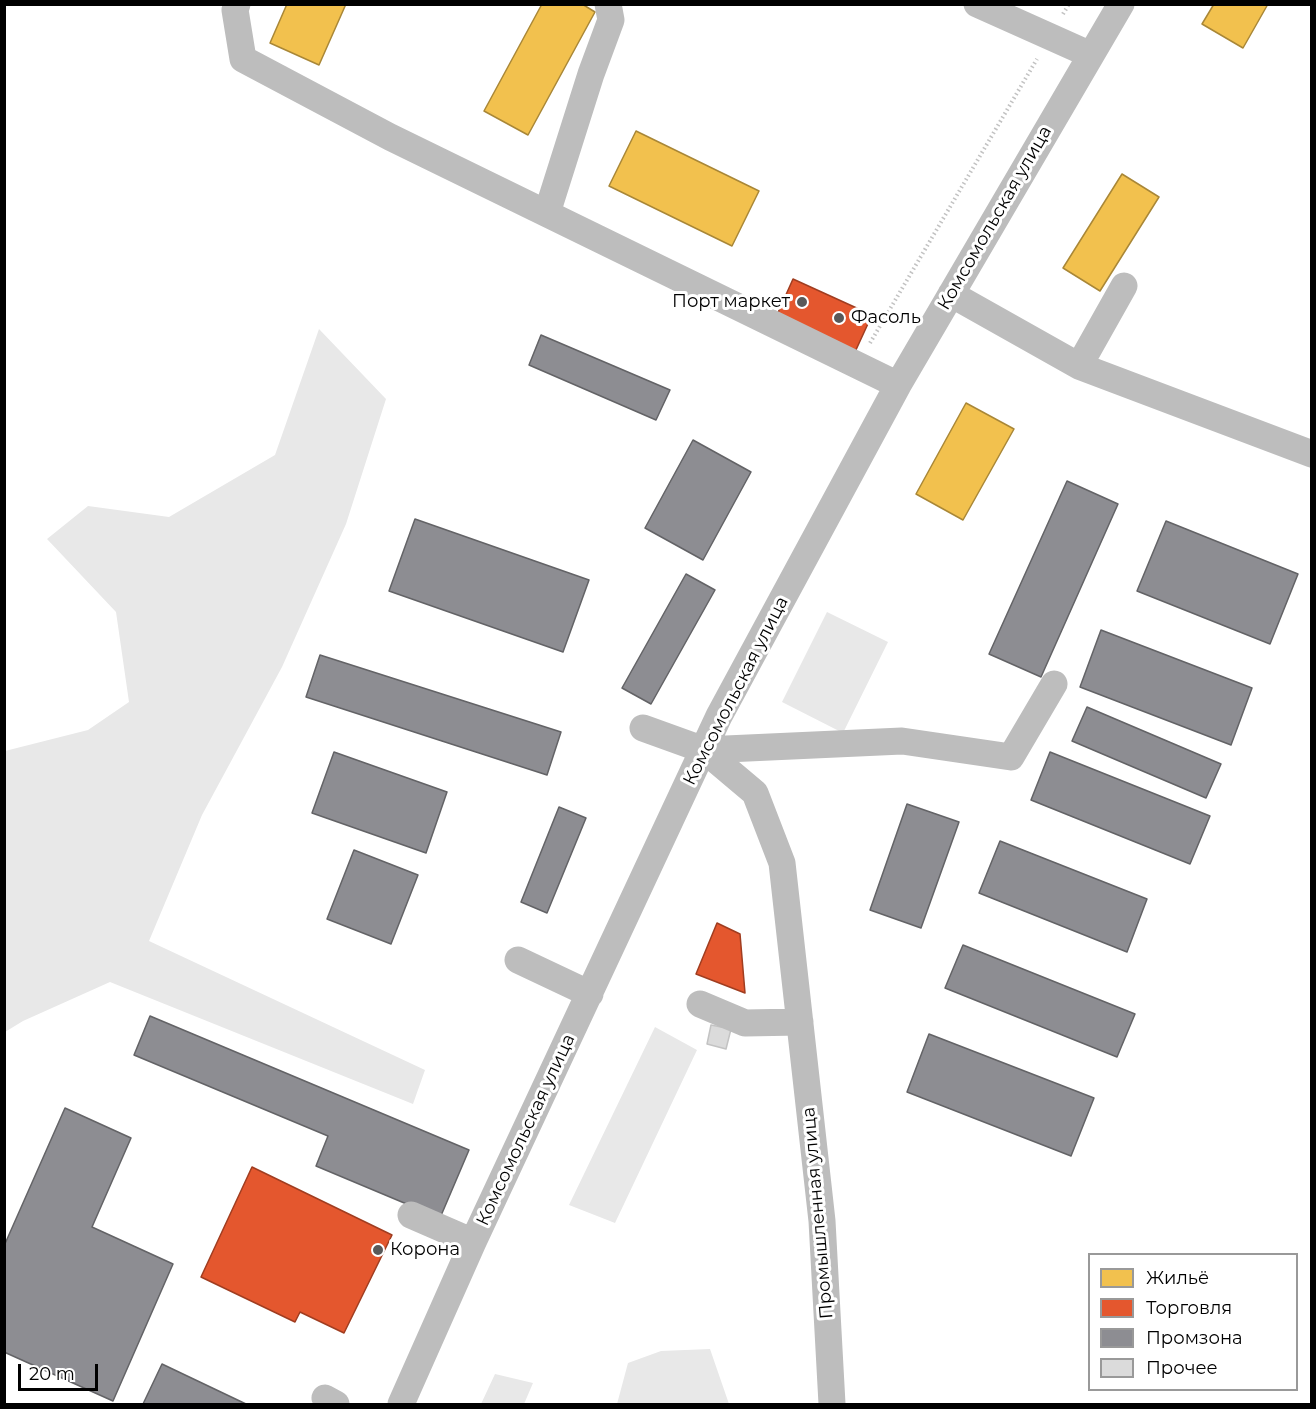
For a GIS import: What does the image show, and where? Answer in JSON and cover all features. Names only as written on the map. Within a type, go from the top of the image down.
[{"type":"street","points":[[237,4],[235,9],[243,59],[390,137],[898,385]]},
{"type":"street","points":[[547,213],[591,74],[611,20],[608,4]]},
{"type":"street","points":[[977,4],[1091,55]]},
{"type":"street","name":"Комсомольская улица","points":[[401,1404],[473,1242],[719,716],[898,385],[1120,4]]},
{"type":"street","points":[[1079,366],[1124,286]]},
{"type":"street","points":[[951,294],[1079,366],[1311,454]]},
{"type":"street","points":[[643,728],[704,750],[902,741],[1011,757],[1054,684]]},
{"type":"street","name":"Промышленная улица","points":[[704,750],[755,793],[782,863],[822,1221],[831,1404]]},
{"type":"street","points":[[518,960],[590,994]]},
{"type":"street","points":[[700,1004],[745,1023],[800,1022]]},
{"type":"street","points":[[411,1215],[473,1242]]},
{"type":"path","points":[[857,365],[1069,4]]},
{"type":"shaded area","points":[[319,329],[386,399],[346,524],[282,667],[202,815],[149,941],[425,1070],[413,1104],[110,982],[23,1021],[5,1032],[5,751],[88,730],[129,702],[116,612],[47,539],[88,506],[169,517],[275,455]]},
{"type":"shaded area","points":[[827,612],[888,642],[843,733],[782,702]]},
{"type":"shaded area","points":[[655,1027],[697,1050],[615,1223],[569,1205]]},
{"type":"shaded area","points":[[710,1349],[729,1404],[617,1404],[628,1363],[661,1351]]},
{"type":"shaded area","points":[[495,1374],[533,1383],[524,1404],[481,1404]]},
{"type":"building: Жильё","points":[[287,4],[346,4],[319,65],[270,43]]},
{"type":"building: Жильё","points":[[542,4],[582,4],[595,12],[528,135],[484,111]]},
{"type":"building: Жильё","points":[[1214,4],[1268,4],[1243,48],[1202,24]]},
{"type":"building: Жильё","points":[[636,131],[759,191],[732,246],[609,186]]},
{"type":"building: Жильё","points":[[1122,174],[1159,197],[1100,291],[1063,268]]},
{"type":"building: Жильё","points":[[966,403],[1014,429],[963,520],[916,494]]},
{"type":"building: Торговля","points":[[793,279],[872,315],[855,352],[776,317]]},
{"type":"building: Торговля","points":[[717,923],[740,934],[745,993],[696,974]]},
{"type":"building: Торговля","points":[[252,1167],[392,1235],[344,1333],[300,1312],[295,1322],[201,1277]]},
{"type":"building: Промзона","points":[[541,335],[670,390],[656,420],[529,365]]},
{"type":"building: Промзона","points":[[693,440],[751,472],[703,560],[645,528]]},
{"type":"building: Промзона","points":[[1067,481],[1118,504],[1041,677],[989,654]]},
{"type":"building: Промзона","points":[[415,519],[589,580],[563,652],[389,591]]},
{"type":"building: Промзона","points":[[1166,521],[1298,574],[1270,644],[1137,591]]},
{"type":"building: Промзона","points":[[686,574],[715,590],[651,704],[622,688]]},
{"type":"building: Промзона","points":[[1101,630],[1252,688],[1231,745],[1080,687]]},
{"type":"building: Промзона","points":[[320,655],[561,732],[547,775],[306,697]]},
{"type":"building: Промзона","points":[[1087,707],[1221,764],[1206,798],[1072,741]]},
{"type":"building: Промзона","points":[[334,752],[447,792],[426,853],[312,813]]},
{"type":"building: Промзона","points":[[1050,752],[1210,816],[1190,864],[1031,800]]},
{"type":"building: Промзона","points":[[907,804],[959,822],[921,928],[870,910]]},
{"type":"building: Промзона","points":[[559,807],[586,818],[547,913],[521,902]]},
{"type":"building: Промзона","points":[[1000,841],[1147,899],[1127,952],[979,893]]},
{"type":"building: Промзона","points":[[354,850],[418,875],[391,944],[327,919]]},
{"type":"building: Промзона","points":[[963,945],[1135,1014],[1117,1057],[945,988]]},
{"type":"building: Промзона","points":[[150,1016],[469,1150],[440,1218],[316,1166],[328,1136],[134,1055]]},
{"type":"building: Промзона","points":[[929,1034],[1094,1098],[1071,1156],[907,1092]]},
{"type":"building: Промзона","points":[[65,1108],[131,1138],[92,1227],[173,1264],[113,1401],[4,1352],[4,1246]]},
{"type":"building: Промзона","points":[[162,1364],[246,1404],[143,1404]]},
{"type":"building: Прочее","points":[[711,1025],[731,1029],[726,1049],[707,1044]]},
{"type":"place","name":"Порт маркет","points":[[802,302]]},
{"type":"place","name":"Фасоль","points":[[839,318]]},
{"type":"place","name":"Корона","points":[[378,1250]]}]
